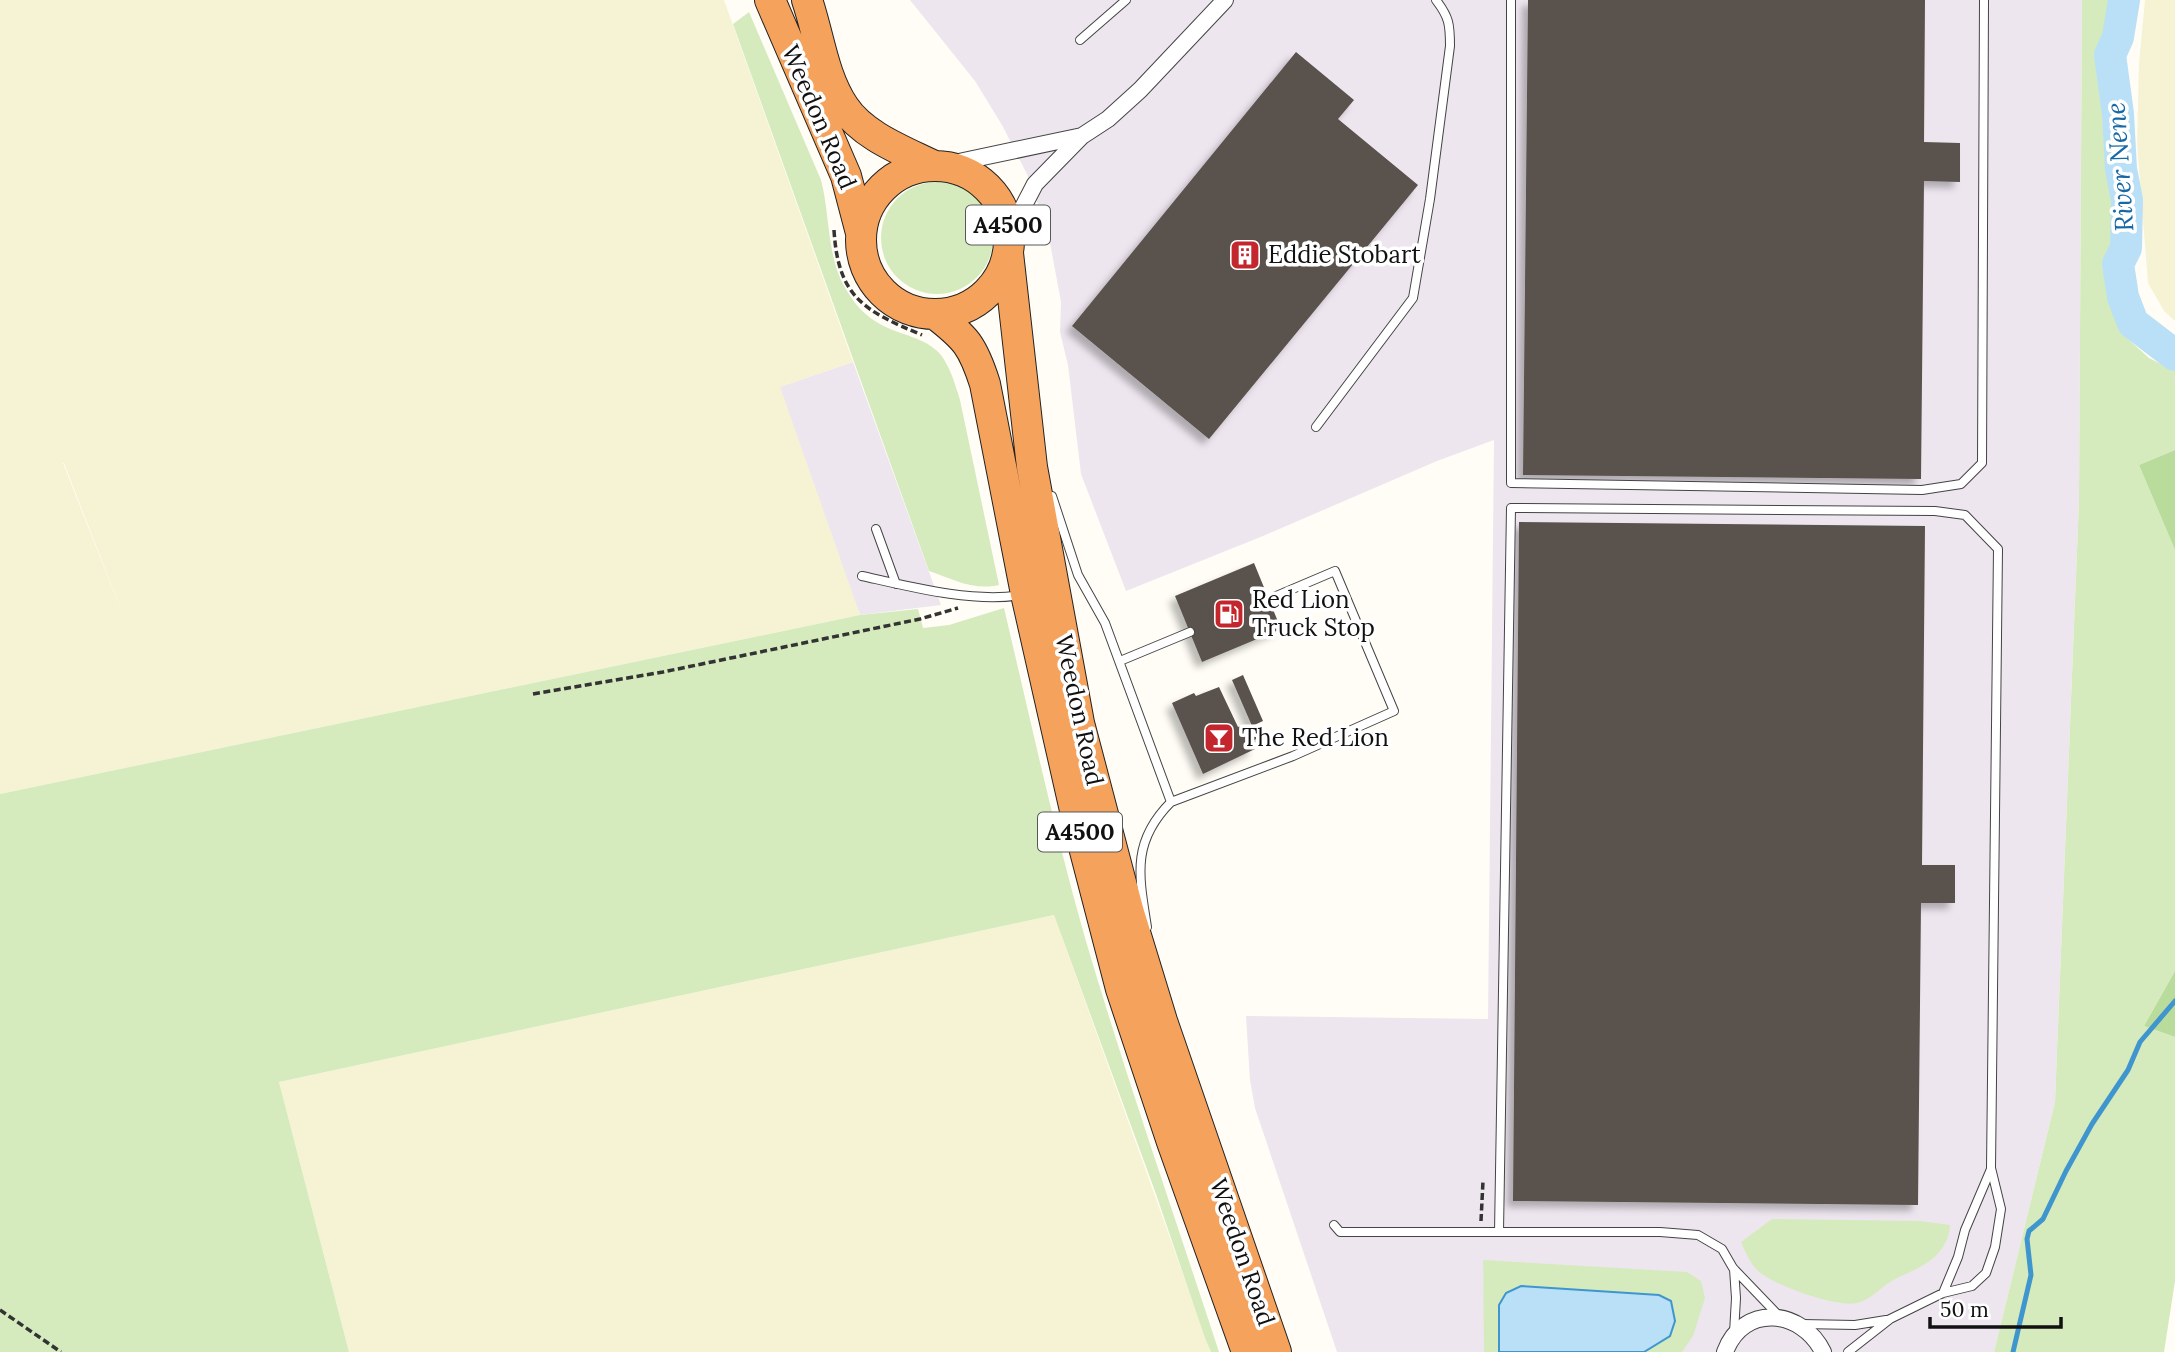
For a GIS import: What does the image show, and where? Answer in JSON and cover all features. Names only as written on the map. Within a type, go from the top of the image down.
[{"type":"highway","name":"Weedon Road","points":[[770,0],[846,176],[848,232]]},
{"type":"highway","name":"Weedon Road","points":[[807,0],[831,81],[844,107],[855,120],[896,148],[937,166]]},
{"type":"highway","name":"A4500","points":[[937,166],[963,171],[987,187],[1000,203],[1009,244],[1000,275],[984,296],[930,325],[879,288],[848,232],[868,210],[882,188],[903,173],[937,166]]},
{"type":"highway","name":"Weedon Road","points":[[1009,244],[1022,385],[1049,570],[1079,723],[1129,914],[1162,1021],[1276,1352]]},
{"type":"highway","name":"Weedon Road","points":[[930,325],[959,333],[977,359],[985,384],[1026,594],[1079,828],[1121,989],[1247,1352]]},
{"type":"street","points":[[1009,244],[1035,184],[1082,136],[1108,119],[1140,90],[1225,0]]},
{"type":"street","points":[[937,166],[1082,136]]},
{"type":"street","points":[[1725,1352],[1733,1336],[1754,1321],[1780,1318],[1799,1324],[1809,1331],[1823,1352]]},
{"type":"lane","points":[[1080,40],[1126,0]]},
{"type":"lane","points":[[1315,427],[1413,298],[1430,199],[1450,46],[1447,14],[1436,0]]},
{"type":"lane","points":[[1511,0],[1511,483],[1922,491],[1961,484],[1982,463],[1984,0]]},
{"type":"lane","points":[[1022,385],[1039,449]]},
{"type":"lane","points":[[1049,487],[1078,575],[1105,623],[1171,802]]},
{"type":"lane","points":[[1499,1232],[1511,508],[1935,511],[1965,515],[1998,549],[1991,1168],[2001,1209],[1995,1247],[1986,1273],[1972,1286],[1943,1293],[1890,1319],[1848,1352]]},
{"type":"lane","points":[[876,529],[896,584]]},
{"type":"lane","points":[[1148,933],[1140,861],[1145,837],[1157,817],[1171,802],[1293,756],[1394,711],[1335,571],[1269,599]]},
{"type":"lane","points":[[862,576],[933,592],[1008,597],[1026,594]]},
{"type":"lane","points":[[1120,661],[1190,632]]},
{"type":"lane","points":[[1150,946],[1162,1021]]},
{"type":"lane","points":[[1943,1293],[1991,1168]]},
{"type":"lane","points":[[1334,1225],[1340,1232],[1660,1232],[1698,1235],[1722,1249],[1733,1268],[1780,1318]]},
{"type":"lane","points":[[1733,1268],[1736,1298],[1733,1336]]},
{"type":"lane","points":[[1799,1324],[1855,1325],[1890,1319]]},
{"type":"path","points":[[848,232],[839,266],[849,288],[865,307],[883,319],[930,325]]},
{"type":"path","points":[[533,694],[663,672],[920,619],[960,607]]},
{"type":"path","points":[[0,1310],[61,1352]]},
{"type":"shaded area","points":[[0,0],[724,0],[853,362],[780,387],[860,615],[0,794]],"holes":[[[63,463],[64,463],[125,620]]]},
{"type":"shaded area","points":[[910,0],[2082,0],[2079,500],[2055,1102],[1994,1352],[1337,1352],[1255,1108],[1250,1080],[1246,1016],[1488,1019],[1494,440],[1437,461],[1126,591],[1081,474],[1068,365],[1060,332],[1061,302],[1048,232],[1027,174],[975,81]]},
{"type":"shaded area","points":[[2145,0],[2175,0],[2175,321],[2164,311],[2148,283],[2137,144],[2139,63]]},
{"type":"shaded area","points":[[853,362],[941,605],[860,615],[801,461],[779,387]]},
{"type":"shaded area","points":[[1054,915],[1211,1352],[349,1352],[279,1082]]},
{"type":"green space","points":[[2082,0],[2111,0],[2097,66],[2105,104],[2104,145],[2112,192],[2111,305],[2128,339],[2149,358],[2175,371],[2175,450],[2139,465],[2175,550],[2175,971],[2144,1026],[2175,1037],[2175,1281],[2164,1352],[1994,1352],[2055,1102],[2079,500]]},
{"type":"green space","points":[[749,12],[821,180],[836,268],[842,281],[866,315],[887,328],[928,344],[941,355],[950,371],[960,400],[999,585],[972,585],[929,571],[733,24]]},
{"type":"green space","points":[[937,182],[958,186],[977,198],[989,217],[993,238],[989,259],[977,278],[958,290],[937,294],[916,290],[897,278],[885,259],[881,238],[885,217],[897,198],[916,186]]},
{"type":"green space","points":[[2175,450],[2175,550],[2139,465]]},
{"type":"green space","points":[[1004,608],[1085,938],[1219,1352],[1211,1352],[1205,1338],[1156,1194],[1054,915],[279,1082],[349,1352],[0,1352],[0,794],[860,615],[918,609],[923,628],[949,625]]},
{"type":"green space","points":[[2175,971],[2175,1037],[2144,1026]]},
{"type":"green space","points":[[1772,1219],[1920,1221],[1950,1225],[1944,1245],[1932,1259],[1868,1298],[1848,1304],[1805,1294],[1776,1282],[1757,1270],[1741,1242]]},
{"type":"green space","points":[[1483,1260],[1687,1272],[1701,1281],[1705,1298],[1693,1336],[1682,1352],[1644,1352],[1670,1336],[1675,1321],[1671,1301],[1659,1295],[1521,1286],[1499,1305],[1499,1352],[1484,1352]]},
{"type":"water","points":[[1521,1286],[1659,1295],[1671,1301],[1675,1321],[1670,1336],[1644,1352],[1499,1352],[1499,1305],[1506,1293]]},
{"type":"building","points":[[1528,0],[1925,0],[1924,142],[1960,143],[1960,182],[1924,181],[1921,479],[1523,475]]},
{"type":"building","name":"Eddie Stobart","points":[[1296,52],[1354,100],[1338,119],[1418,185],[1209,439],[1072,326]]},
{"type":"building","points":[[1519,522],[1925,526],[1922,865],[1955,865],[1955,903],[1921,903],[1918,1205],[1513,1201]]},
{"type":"building","name":"Red Lion Truck Stop","points":[[1254,563],[1281,629],[1202,662],[1175,596]]},
{"type":"building","points":[[1243,675],[1263,721],[1252,726],[1232,680]]},
{"type":"building","name":"The Red Lion","points":[[1219,687],[1238,727],[1245,725],[1255,749],[1203,774],[1172,703],[1194,693],[1196,696]]},
{"type":"building","points":[[1261,725],[1265,735],[1254,740],[1250,730]]},
{"type":"waterway","name":"River Nene","points":[[2124,0],[2118,37],[2110,55],[2118,114],[2121,169],[2127,200],[2126,248],[2118,264],[2123,297],[2133,323],[2175,355]]},
{"type":"waterway","points":[[2013,1352],[2031,1275],[2027,1239],[2029,1231],[2043,1219],[2092,1124],[2128,1070],[2140,1042],[2175,1001]]},
{"type":"place","name":"Eddie Stobart","points":[[1245,255]]},
{"type":"place","name":"Red Lion Truck Stop","points":[[1229,614]]},
{"type":"place","name":"The Red Lion","points":[[1219,738]]}]
